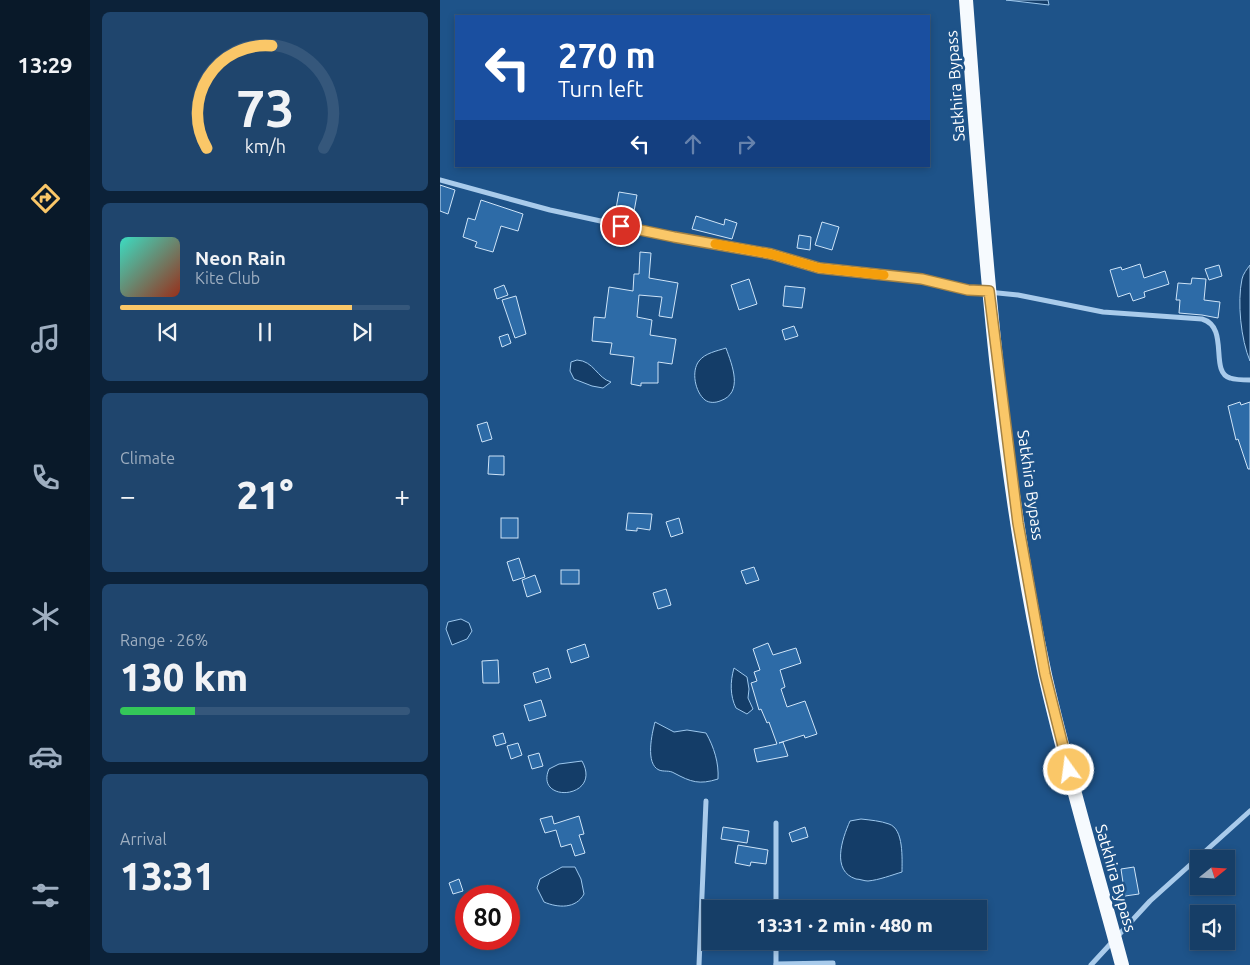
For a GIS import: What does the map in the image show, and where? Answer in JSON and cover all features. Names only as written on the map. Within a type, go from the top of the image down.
[{"type":"highway","name":"Satkhira Bypass","points":[[966,0],[989,291],[1018,523],[1043,665],[1086,836],[1122,965]]},
{"type":"street","points":[[440,180],[550,210],[674,237],[771,254],[819,268],[922,279],[968,290],[1018,295],[1103,312],[1202,318],[1208,320],[1215,327],[1222,368],[1225,375],[1229,378],[1250,380]]},
{"type":"street","points":[[698,965],[706,801]]},
{"type":"street","points":[[1091,965],[1150,901],[1250,811]]},
{"type":"street","points":[[776,822],[776,900]]},
{"type":"street","points":[[776,950],[776,964],[833,965]]},
{"type":"water","points":[[1006,0],[1048,0],[1049,5]]},
{"type":"water","points":[[1250,265],[1250,361],[1242,332],[1240,299],[1243,277]]},
{"type":"water","points":[[726,348],[733,370],[734,385],[732,392],[720,401],[708,402],[699,392],[695,381],[695,370],[699,361],[704,356]]},
{"type":"water","points":[[577,360],[588,363],[602,377],[611,382],[603,388],[574,379],[570,371],[571,362]]},
{"type":"water","points":[[461,619],[469,623],[472,631],[467,639],[452,645],[446,629],[448,622]]},
{"type":"water","points":[[734,668],[747,677],[748,698],[753,709],[747,714],[736,708],[733,699],[731,684]]},
{"type":"water","points":[[655,722],[674,732],[687,730],[706,733],[715,755],[718,779],[695,782],[655,767],[652,762],[651,748]]},
{"type":"water","points":[[582,761],[586,774],[584,783],[577,789],[568,792],[558,792],[551,788],[547,780],[549,769],[559,764]]},
{"type":"water","points":[[861,819],[883,822],[894,827],[900,838],[902,872],[868,881],[856,879],[848,875],[843,869],[841,854],[844,837],[850,821]]},
{"type":"water","points":[[562,867],[575,867],[581,879],[584,894],[581,899],[572,905],[561,906],[544,902],[537,888],[540,879]]},
{"type":"building","points":[[440,185],[455,190],[448,214],[440,211]]},
{"type":"building","points":[[619,192],[637,195],[633,217],[615,214]]},
{"type":"building","points":[[481,200],[523,214],[518,231],[501,226],[493,252],[475,247],[477,242],[463,237],[468,218],[475,220]]},
{"type":"building","points":[[696,216],[724,225],[725,219],[737,223],[732,239],[692,229]]},
{"type":"building","points":[[822,222],[839,227],[832,250],[815,245]]},
{"type":"building","points":[[799,235],[811,237],[810,250],[797,248]]},
{"type":"building","points":[[640,252],[651,253],[649,278],[678,283],[672,318],[659,316],[662,297],[639,295],[637,317],[652,320],[650,335],[676,339],[672,364],[658,362],[658,383],[641,383],[641,386],[631,384],[634,357],[610,354],[612,343],[592,341],[594,317],[605,318],[609,287],[633,291],[634,274],[639,274]]},
{"type":"building","points":[[1140,264],[1144,278],[1165,271],[1169,284],[1144,292],[1145,297],[1133,301],[1130,293],[1118,297],[1110,270],[1121,267],[1122,270]]},
{"type":"building","points":[[1219,265],[1222,276],[1209,280],[1205,269]]},
{"type":"building","points":[[1192,278],[1206,279],[1204,300],[1220,302],[1218,318],[1179,313],[1180,300],[1176,300],[1178,283],[1191,284]]},
{"type":"building","points":[[749,279],[757,304],[739,310],[731,285]]},
{"type":"building","points":[[504,285],[508,295],[497,299],[494,289]]},
{"type":"building","points":[[785,286],[805,288],[802,308],[783,306]]},
{"type":"building","points":[[516,296],[526,334],[515,338],[502,300]]},
{"type":"building","points":[[794,326],[798,336],[785,340],[782,330]]},
{"type":"building","points":[[508,334],[511,343],[502,347],[499,337]]},
{"type":"building","points":[[1240,402],[1241,405],[1250,402],[1250,469],[1248,469],[1238,439],[1236,440],[1228,406]]},
{"type":"building","points":[[487,422],[492,439],[482,442],[477,425]]},
{"type":"building","points":[[489,456],[504,456],[504,475],[488,474]]},
{"type":"building","points":[[628,513],[652,514],[650,530],[637,528],[637,531],[626,530]]},
{"type":"building","points":[[501,518],[518,518],[518,538],[501,538]]},
{"type":"building","points":[[679,518],[683,533],[671,537],[666,522]]},
{"type":"building","points":[[519,558],[525,577],[513,581],[507,562]]},
{"type":"building","points":[[754,567],[759,580],[746,584],[741,571]]},
{"type":"building","points":[[561,570],[579,570],[579,584],[561,584]]},
{"type":"building","points":[[535,575],[541,592],[527,597],[522,580]]},
{"type":"building","points":[[666,589],[671,605],[658,609],[653,593]]},
{"type":"building","points":[[768,643],[773,655],[796,648],[801,663],[780,670],[785,687],[781,689],[787,707],[805,701],[817,734],[805,738],[804,735],[779,743],[783,742],[788,756],[757,762],[754,749],[777,744],[769,722],[767,723],[761,709],[759,710],[751,683],[757,681],[754,672],[760,670],[753,649]]},
{"type":"building","points":[[585,644],[589,657],[571,663],[567,650]]},
{"type":"building","points":[[498,660],[499,683],[483,683],[482,661]]},
{"type":"building","points":[[548,668],[551,678],[536,683],[533,673]]},
{"type":"building","points":[[541,700],[546,716],[529,721],[524,705]]},
{"type":"building","points":[[503,733],[506,743],[496,746],[493,736]]},
{"type":"building","points":[[518,743],[522,755],[511,759],[507,746]]},
{"type":"building","points":[[539,753],[543,766],[532,769],[528,756]]},
{"type":"building","points":[[552,816],[554,824],[579,816],[584,834],[579,835],[585,853],[575,856],[571,844],[561,847],[556,830],[545,833],[540,819]]},
{"type":"building","points":[[723,827],[749,831],[747,843],[721,839]]},
{"type":"building","points":[[805,827],[808,837],[792,842],[789,833]]},
{"type":"building","points":[[738,845],[768,850],[766,864],[751,862],[750,866],[735,863]]},
{"type":"building","points":[[1134,867],[1139,894],[1125,896],[1121,869]]},
{"type":"building","points":[[459,879],[461,885],[455,885],[455,893],[453,894],[449,883]]},
{"type":"slow traffic","points":[[715,244],[771,254],[819,268],[884,275]]},
{"type":"route","points":[[621,226],[771,254],[819,268],[922,279],[968,290],[989,291],[1018,523],[1045,674],[1069,770]]}]
